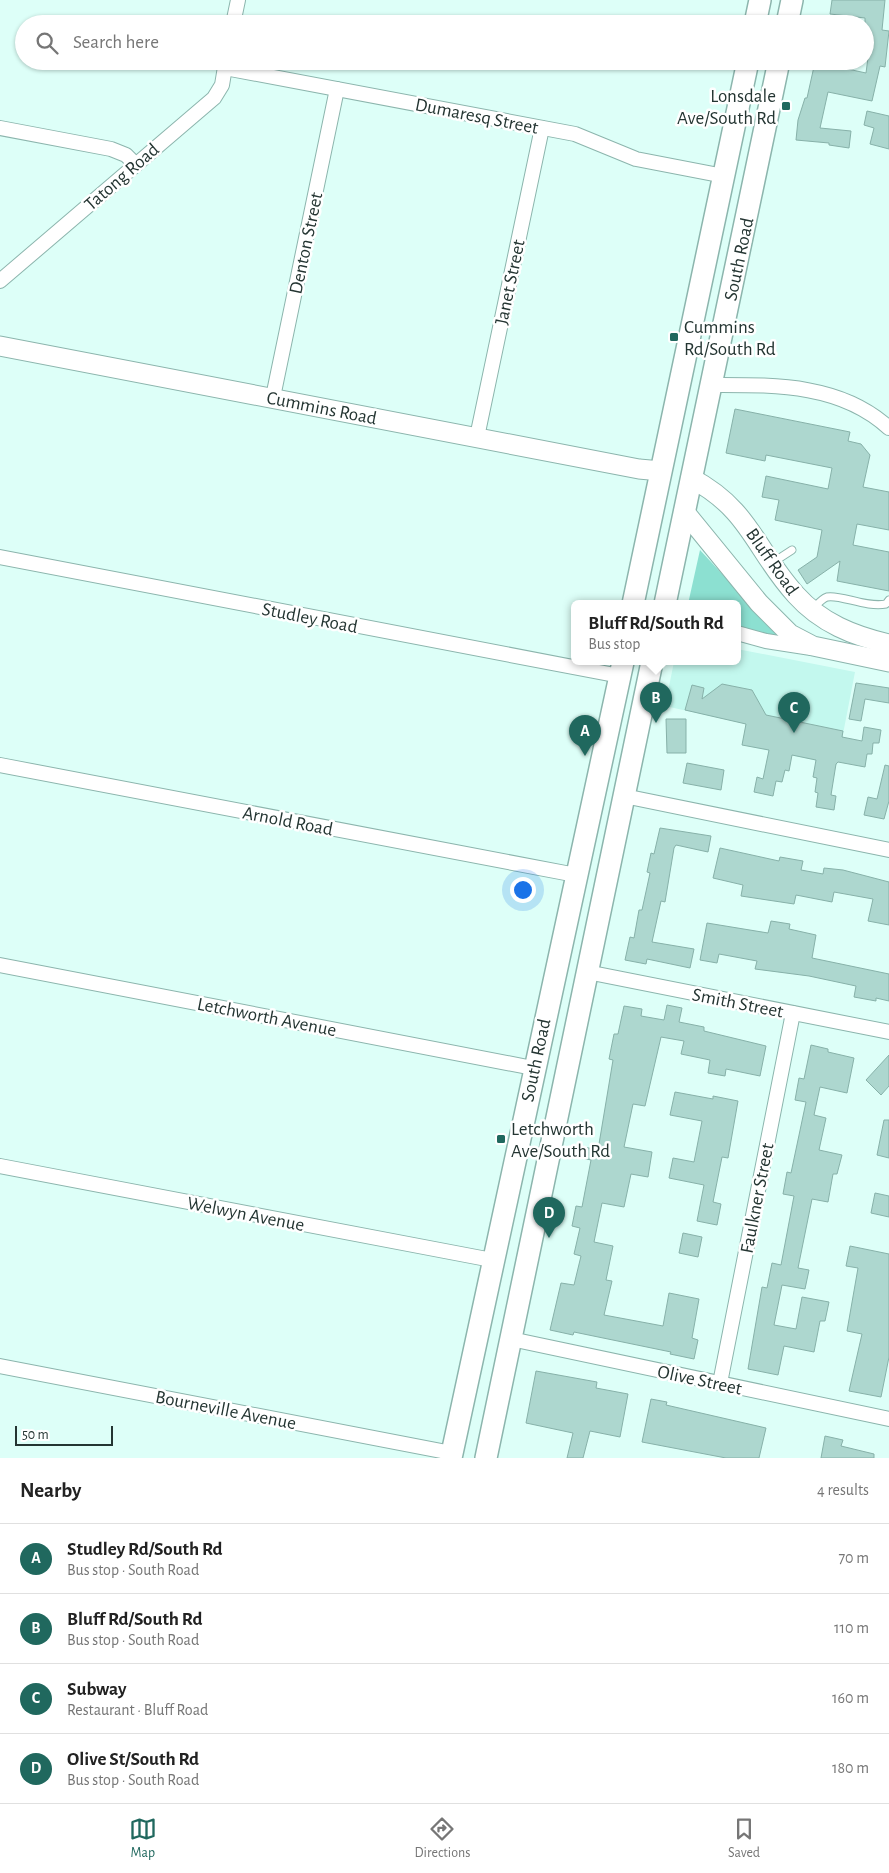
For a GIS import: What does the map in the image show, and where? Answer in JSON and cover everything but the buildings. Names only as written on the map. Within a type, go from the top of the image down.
[{"type":"main road","points":[[757,15],[760,0]]},
{"type":"main road","points":[[789,15],[792,0]]},
{"type":"main road","name":"South Road","points":[[634,600],[654,474],[724,176],[746,70]]},
{"type":"main road","name":"South Road","points":[[666,600],[777,70]]},
{"type":"main road","name":"Cummins Road","points":[[0,346],[477,437],[654,474]]},
{"type":"main road","points":[[654,474],[691,478]]},
{"type":"main road","points":[[654,474],[684,511]]},
{"type":"main road","name":"Bluff Road","points":[[691,478],[710,489],[734,508],[752,530],[772,563],[797,596],[812,610],[854,635],[889,644]]},
{"type":"main road","name":"Bluff Road","points":[[684,511],[779,625],[804,642],[825,649],[889,662]]},
{"type":"main road","name":"South Road","points":[[486,1458],[651,665]]},
{"type":"main road","name":"South Road","points":[[451,1455],[533,1068],[621,669]]},
{"type":"main road","points":[[594,789],[624,796]]},
{"type":"main road","points":[[477,1331],[511,1339]]},
{"type":"street","points":[[235,15],[238,0]]},
{"type":"street","name":"Tatong Road","points":[[0,282],[214,98],[222,85],[225,70]]},
{"type":"street","name":"Dumaresq Street","points":[[254,70],[584,136],[636,159],[724,176]]},
{"type":"street","name":"Denton Street","points":[[273,398],[337,88]]},
{"type":"street","points":[[0,128],[111,149],[126,155],[135,164]]},
{"type":"street","name":"Janet Street","points":[[477,437],[542,128]]},
{"type":"street","points":[[711,385],[784,386],[821,392],[854,404],[889,428]]},
{"type":"street","name":"Studley Road","points":[[0,557],[571,660]]},
{"type":"street","name":"Bluff Road","points":[[741,634],[791,646],[825,649]]},
{"type":"street","name":"Studley Road","points":[[599,665],[621,669]]},
{"type":"street","name":"Arnold Road","points":[[0,766],[576,875]]},
{"type":"street","points":[[624,796],[889,850]]},
{"type":"street","name":"Letchworth Avenue","points":[[0,965],[533,1068]]},
{"type":"street","name":"Smith Street","points":[[587,972],[889,1032]]},
{"type":"street","name":"Faulkner Street","points":[[720,1383],[793,1013]]},
{"type":"street","name":"Welwyn Avenue","points":[[0,1166],[492,1260]]},
{"type":"street","name":"Olive Street","points":[[511,1339],[889,1419]]},
{"type":"street","name":"Bourneville Avenue","points":[[0,1366],[451,1455]]},
{"type":"lane","points":[[772,563],[792,550]]},
{"type":"lane","points":[[812,610],[822,599],[829,596],[874,606],[886,604],[889,600]]},
{"type":"shaded area","points":[[700,550],[780,636],[741,627],[741,600],[689,600]]},
{"type":"shaded area","points":[[741,650],[855,672],[837,765],[742,745],[746,724],[665,706],[673,665],[741,665]]},
{"type":"place","name":"Lonsdale Ave/South Rd","points":[[786,106]]},
{"type":"place","name":"Cummins Rd/South Rd","points":[[674,337]]},
{"type":"place","name":"Bluff Rd/South Rd","points":[[656,723]]},
{"type":"place","name":"Subway","points":[[794,733]]},
{"type":"place","name":"Studley Rd/South Rd","points":[[585,756]]},
{"type":"place","name":"Letchworth Ave/South Rd","points":[[501,1139]]},
{"type":"place","name":"Olive St/South Rd","points":[[549,1238]]}]
